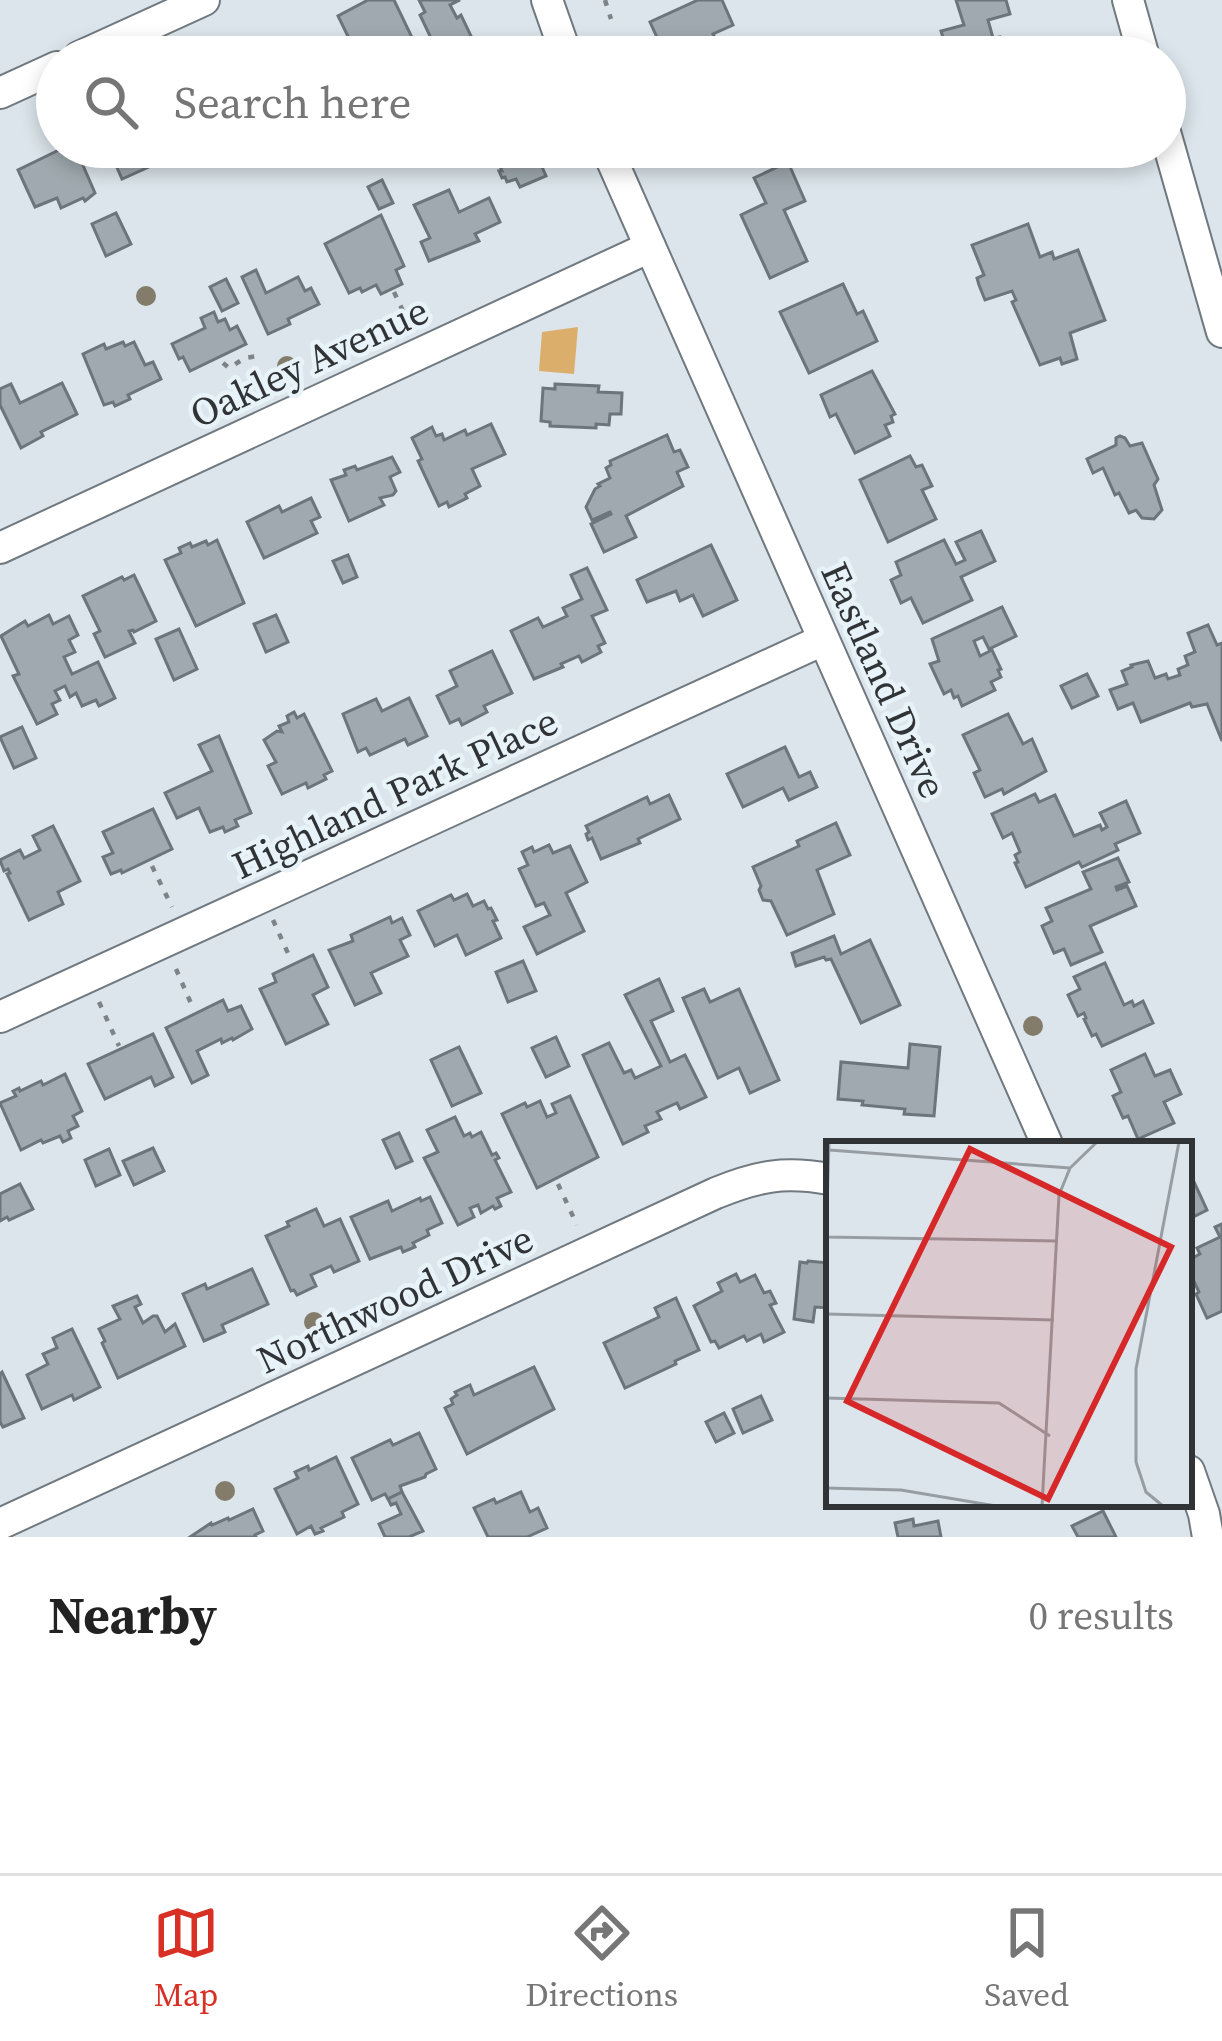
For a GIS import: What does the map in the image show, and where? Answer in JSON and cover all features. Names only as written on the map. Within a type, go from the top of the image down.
[{"type":"street","points":[[126,36],[204,0]]},
{"type":"street","points":[[547,0],[560,36]]},
{"type":"street","points":[[1128,0],[1138,36]]},
{"type":"street","points":[[0,93],[36,77]]},
{"type":"street","name":"Eastland Drive","points":[[615,168],[1046,1141]]},
{"type":"street","points":[[1175,168],[1222,332]]},
{"type":"street","name":"Oakley Avenue","points":[[0,548],[650,247]]},
{"type":"street","name":"Highland Park Place","points":[[0,1017],[824,640]]},
{"type":"street","name":"Northwood Drive","points":[[0,1524],[716,1193],[778,1174],[826,1179]]},
{"type":"street","points":[[1192,1480],[1208,1537]]},
{"type":"path","points":[[604,0],[611,20]]},
{"type":"path","points":[[394,292],[410,326]]},
{"type":"path","points":[[223,362],[229,368],[259,356]]},
{"type":"path","points":[[152,866],[172,907]]},
{"type":"path","points":[[273,920],[292,960]]},
{"type":"path","points":[[174,967],[193,1008]]},
{"type":"path","points":[[99,1002],[119,1046]]},
{"type":"path","points":[[558,1184],[578,1225]]},
{"type":"shaded area","points":[[578,327],[574,374],[539,371],[542,332]]},
{"type":"building","points":[[368,0],[394,0],[411,36],[348,36],[338,16]]},
{"type":"building","points":[[419,0],[460,0],[450,5],[471,36],[430,36],[420,15],[425,12]]},
{"type":"building","points":[[698,0],[722,0],[733,25],[714,36],[656,36],[650,22]]},
{"type":"building","points":[[956,0],[1006,0],[1010,14],[988,20],[992,36],[943,36],[941,31],[964,25]]},
{"type":"building","points":[[36,161],[36,168],[84,168],[95,193],[61,208],[57,198],[35,207],[18,170]]},
{"type":"building","points":[[117,168],[146,168],[122,179]]},
{"type":"building","points":[[542,168],[546,176],[520,187],[516,179],[507,182],[502,178],[502,171]]},
{"type":"building","points":[[775,168],[791,168],[805,201],[784,210],[807,261],[770,278],[741,215],[766,203],[754,178]]},
{"type":"building","points":[[382,180],[393,203],[379,209],[368,187]]},
{"type":"building","points":[[449,190],[459,212],[489,198],[500,222],[475,234],[479,241],[429,261],[421,242],[430,238],[414,205]]},
{"type":"building","points":[[116,213],[131,244],[106,256],[92,224]]},
{"type":"building","points":[[381,215],[404,266],[396,270],[402,284],[381,294],[376,285],[349,293],[325,244]]},
{"type":"building","points":[[1028,224],[1040,257],[1052,252],[1054,259],[1078,250],[1105,320],[1070,333],[1077,359],[1062,364],[1060,358],[1040,365],[1012,302],[1016,300],[1012,291],[985,300],[977,278],[984,275],[972,245]]},
{"type":"building","points":[[256,270],[266,293],[298,277],[319,304],[268,334],[242,277]]},
{"type":"building","points":[[226,279],[238,303],[222,311],[210,287]]},
{"type":"building","points":[[843,284],[877,341],[809,373],[780,312]]},
{"type":"building","points":[[214,312],[218,322],[225,319],[230,330],[237,326],[246,344],[190,371],[172,344],[205,328],[201,318]]},
{"type":"building","points":[[123,342],[125,346],[134,342],[145,365],[153,362],[161,379],[115,406],[113,402],[104,405],[83,354]]},
{"type":"building","points":[[872,371],[895,414],[893,422],[885,425],[890,436],[855,453],[821,395]]},
{"type":"building","points":[[62,383],[77,414],[21,448],[0,405],[0,389],[11,384],[20,403]]},
{"type":"building","points":[[555,384],[599,386],[598,392],[622,393],[621,414],[610,414],[609,425],[596,424],[596,428],[550,426],[541,421],[543,388],[555,389]]},
{"type":"building","points":[[491,424],[505,454],[472,469],[480,486],[465,494],[467,498],[449,507],[447,502],[439,506],[412,438],[432,427],[444,440]]},
{"type":"building","points":[[667,435],[688,467],[677,472],[683,486],[626,516],[636,537],[604,552],[591,524],[611,514],[592,520],[586,507],[598,484],[610,478],[606,468],[610,461]]},
{"type":"building","points":[[1120,436],[1130,446],[1142,443],[1158,479],[1154,485],[1162,510],[1154,519],[1142,518],[1136,510],[1129,513],[1103,468],[1093,473],[1087,459],[1116,445]]},
{"type":"building","points":[[910,456],[916,467],[922,465],[932,486],[922,490],[936,519],[888,542],[860,480]]},
{"type":"building","points":[[392,457],[400,472],[390,477],[396,491],[380,498],[384,505],[349,521],[331,480],[346,475],[344,470]]},
{"type":"building","points":[[311,498],[320,517],[311,521],[317,533],[264,558],[247,522],[279,506],[282,512]]},
{"type":"building","points":[[981,531],[995,561],[961,577],[972,600],[923,623],[911,598],[901,603],[891,580],[901,575],[896,562],[944,540],[956,564],[965,560],[956,542]]},
{"type":"building","points":[[217,540],[244,603],[196,626],[165,560],[190,543],[192,547]]},
{"type":"building","points":[[711,545],[737,600],[703,616],[693,595],[680,601],[676,591],[647,602],[637,580]]},
{"type":"building","points":[[348,555],[357,577],[343,583],[333,561]]},
{"type":"building","points":[[587,568],[607,610],[592,616],[605,643],[598,646],[601,652],[582,662],[579,656],[534,679],[511,631],[538,618],[543,627],[567,616],[563,608],[582,599],[571,575]]},
{"type":"building","points":[[134,575],[156,621],[129,631],[135,643],[105,657],[94,634],[100,631],[83,596]]},
{"type":"building","points":[[1002,607],[1016,636],[989,649],[983,637],[974,641],[980,656],[992,650],[1001,677],[991,682],[995,690],[962,706],[951,690],[944,694],[930,664],[939,661],[932,639]]},
{"type":"building","points":[[49,615],[53,624],[69,616],[78,635],[69,640],[75,652],[64,657],[72,674],[98,662],[115,698],[99,706],[96,700],[82,706],[76,693],[70,697],[65,686],[55,691],[60,700],[52,704],[57,714],[37,724],[13,676],[19,674],[1,636],[25,621],[28,626]]},
{"type":"building","points":[[276,615],[288,642],[266,652],[254,624]]},
{"type":"building","points":[[1208,625],[1217,645],[1222,643],[1222,741],[1207,704],[1192,707],[1190,703],[1141,722],[1133,703],[1118,709],[1110,690],[1127,684],[1122,671],[1148,661],[1155,678],[1180,675],[1178,669],[1188,665],[1185,656],[1195,652],[1188,633]]},
{"type":"building","points":[[179,629],[197,669],[174,680],[156,639]]},
{"type":"building","points":[[492,651],[512,693],[484,706],[487,712],[462,725],[459,719],[450,723],[437,696],[457,686],[450,671]]},
{"type":"building","points":[[1087,674],[1098,696],[1072,708],[1061,686]]},
{"type":"building","points":[[409,698],[427,736],[408,745],[405,739],[370,755],[366,748],[358,752],[343,714],[376,699],[382,711]]},
{"type":"building","points":[[294,712],[297,718],[304,714],[332,771],[308,788],[306,783],[282,794],[268,766],[276,762],[264,740],[282,732],[279,726],[289,722],[287,716]]},
{"type":"building","points":[[1008,714],[1023,744],[1032,739],[1046,771],[1004,794],[1002,789],[985,797],[974,773],[980,770],[963,735]]},
{"type":"building","points":[[22,727],[36,758],[14,768],[0,737]]},
{"type":"building","points":[[219,736],[251,813],[235,820],[238,826],[210,832],[199,808],[177,818],[165,793],[212,771],[199,745]]},
{"type":"building","points":[[785,747],[799,777],[810,772],[817,787],[789,800],[783,788],[743,807],[727,774]]},
{"type":"building","points":[[1035,794],[1039,802],[1055,795],[1074,836],[1100,825],[1102,830],[1107,827],[1100,813],[1126,801],[1140,833],[1115,844],[1118,850],[1026,887],[1015,863],[1020,852],[1012,833],[1003,838],[992,814]]},
{"type":"building","points":[[669,795],[680,819],[601,859],[592,838],[588,840],[586,826],[647,797],[650,804]]},
{"type":"building","points":[[153,809],[172,849],[111,874],[103,857],[113,853],[103,832]]},
{"type":"building","points":[[836,823],[850,855],[817,870],[834,914],[787,935],[771,901],[763,900],[753,867]]},
{"type":"building","points":[[53,826],[80,881],[58,892],[63,904],[29,920],[0,860],[20,850],[24,858],[40,850],[33,836]]},
{"type":"building","points":[[549,845],[553,853],[570,846],[587,882],[566,893],[584,931],[537,954],[524,927],[550,915],[544,903],[536,906],[519,869],[528,865],[522,852]]},
{"type":"building","points":[[1118,858],[1129,882],[1117,890],[1127,886],[1136,906],[1090,926],[1102,952],[1071,965],[1064,949],[1054,953],[1042,926],[1052,921],[1046,908],[1091,889],[1083,872]]},
{"type":"building","points":[[467,894],[473,906],[484,901],[491,908],[501,938],[466,955],[457,935],[435,946],[418,911],[451,895],[454,900]]},
{"type":"building","points":[[390,917],[392,923],[402,918],[410,935],[400,940],[408,956],[371,973],[381,993],[355,1005],[329,950]]},
{"type":"building","points":[[834,936],[841,954],[870,940],[900,1005],[861,1023],[831,959],[796,966],[792,953]]},
{"type":"building","points":[[313,955],[328,987],[313,995],[328,1024],[286,1044],[260,989],[276,982],[273,974]]},
{"type":"building","points":[[523,961],[536,991],[508,1002],[496,972]]},
{"type":"building","points":[[1105,963],[1124,1005],[1143,1001],[1153,1023],[1102,1046],[1068,995],[1080,989],[1074,977]]},
{"type":"building","points":[[659,979],[673,1011],[651,1021],[670,1062],[685,1055],[706,1097],[680,1109],[677,1103],[657,1112],[661,1119],[645,1126],[648,1132],[623,1144],[583,1055],[609,1043],[624,1073],[631,1070],[635,1078],[661,1066],[625,995]]},
{"type":"building","points":[[704,989],[710,1002],[739,989],[779,1080],[750,1093],[739,1068],[718,1078],[683,998]]},
{"type":"building","points":[[223,1000],[228,1011],[241,1006],[252,1029],[197,1051],[208,1075],[192,1083],[166,1028]]},
{"type":"building","points":[[153,1034],[173,1077],[155,1086],[151,1077],[105,1099],[88,1064]]},
{"type":"building","points":[[556,1037],[569,1066],[546,1077],[532,1048]]},
{"type":"building","points":[[910,1044],[940,1047],[934,1116],[838,1099],[841,1062],[908,1068]]},
{"type":"building","points":[[459,1047],[481,1093],[452,1106],[431,1060]]},
{"type":"building","points":[[1145,1054],[1155,1076],[1170,1070],[1181,1094],[1164,1102],[1174,1123],[1138,1139],[1113,1096],[1121,1092],[1111,1070]]},
{"type":"building","points":[[65,1074],[82,1111],[73,1116],[78,1126],[68,1131],[71,1138],[63,1142],[60,1136],[21,1150],[0,1103],[16,1096],[13,1091],[19,1088],[41,1081],[43,1085]]},
{"type":"building","points":[[570,1096],[598,1157],[537,1188],[502,1114],[540,1101],[547,1117],[556,1113],[552,1104]]},
{"type":"building","points":[[455,1117],[464,1136],[481,1132],[492,1155],[499,1158],[495,1160],[511,1192],[497,1198],[501,1206],[495,1209],[481,1213],[478,1205],[470,1208],[474,1217],[458,1225],[424,1158],[438,1152],[427,1130]]},
{"type":"building","points":[[399,1133],[412,1161],[396,1168],[383,1140]]},
{"type":"building","points":[[153,1148],[164,1171],[134,1185],[123,1161]]},
{"type":"building","points":[[109,1149],[120,1175],[96,1186],[85,1160]]},
{"type":"building","points":[[1192,1178],[1207,1210],[1192,1218]]},
{"type":"building","points":[[20,1184],[33,1209],[0,1221],[0,1194]]},
{"type":"building","points":[[430,1197],[442,1223],[427,1230],[429,1235],[413,1243],[415,1247],[403,1252],[401,1247],[370,1259],[351,1217],[388,1201],[392,1211]]},
{"type":"building","points":[[316,1209],[324,1226],[340,1219],[359,1261],[311,1275],[316,1286],[297,1295],[266,1236]]},
{"type":"building","points":[[1222,1224],[1222,1311],[1207,1318],[1196,1294],[1192,1258],[1200,1254],[1197,1248],[1220,1237],[1215,1227]]},
{"type":"building","points":[[800,1262],[826,1263],[826,1308],[815,1307],[813,1322],[794,1319]]},
{"type":"building","points":[[252,1269],[268,1304],[222,1325],[225,1332],[204,1341],[183,1294]]},
{"type":"building","points":[[736,1274],[740,1282],[755,1275],[764,1293],[770,1291],[776,1303],[770,1305],[784,1332],[764,1342],[761,1334],[747,1341],[744,1336],[719,1348],[711,1342],[694,1306],[722,1291],[718,1283]]},
{"type":"building","points":[[137,1296],[141,1304],[135,1307],[143,1323],[157,1316],[165,1332],[175,1324],[185,1346],[118,1378],[99,1329],[120,1319],[113,1306]]},
{"type":"building","points":[[676,1298],[699,1350],[625,1388],[604,1343],[659,1317],[655,1308]]},
{"type":"building","points":[[72,1329],[100,1387],[42,1409],[27,1375],[48,1364],[43,1354],[57,1348],[53,1338]]},
{"type":"building","points":[[534,1367],[554,1409],[467,1454],[445,1408],[453,1404],[455,1392],[470,1385],[474,1395]]},
{"type":"building","points":[[2,1372],[24,1418],[3,1427],[0,1422]]},
{"type":"building","points":[[761,1396],[772,1420],[743,1433],[733,1409]]},
{"type":"building","points":[[724,1413],[734,1433],[716,1442],[706,1422]]},
{"type":"building","points":[[419,1433],[436,1469],[400,1486],[402,1492],[388,1499],[385,1494],[372,1500],[352,1458]]},
{"type":"building","points":[[336,1457],[358,1504],[323,1531],[315,1534],[311,1526],[297,1534],[275,1489],[298,1478],[295,1472]]},
{"type":"building","points":[[402,1492],[423,1531],[409,1537],[385,1537],[379,1524],[401,1514],[388,1499]]},
{"type":"building","points":[[521,1492],[530,1512],[538,1508],[547,1528],[527,1537],[488,1537],[474,1508]]},
{"type":"building","points":[[253,1509],[263,1531],[256,1537],[190,1537],[211,1523]]},
{"type":"building","points":[[1103,1511],[1116,1537],[1078,1537],[1072,1526]]},
{"type":"building","points":[[913,1519],[914,1526],[938,1521],[941,1537],[898,1537],[895,1523]]}]
